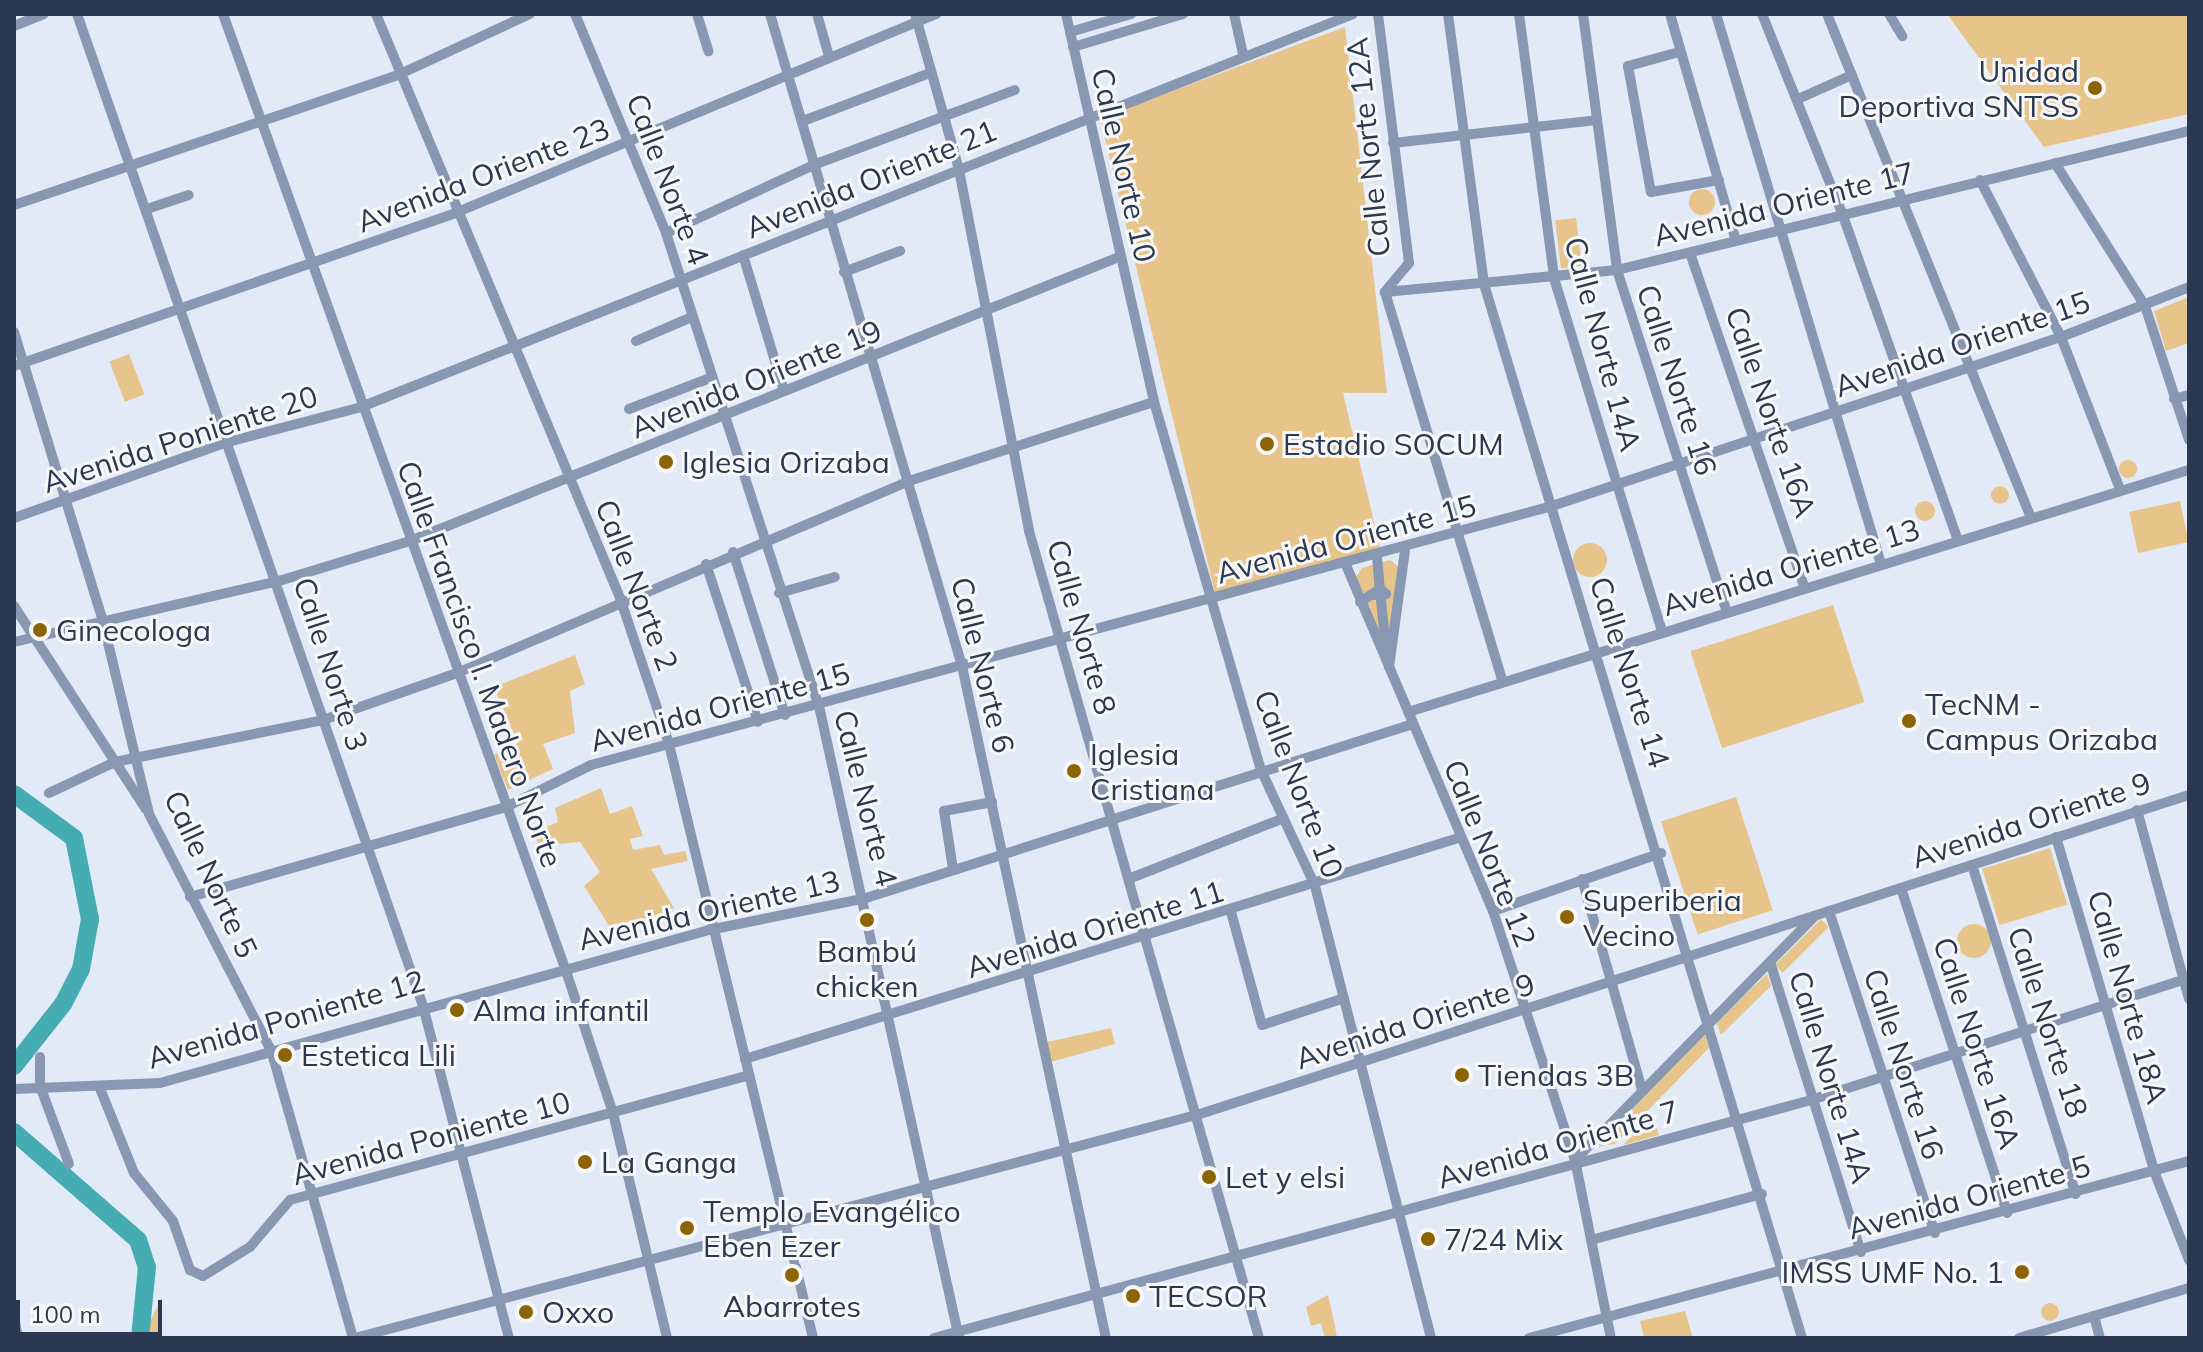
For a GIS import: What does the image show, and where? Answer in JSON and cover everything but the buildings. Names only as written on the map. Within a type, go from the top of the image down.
[{"type":"street","points":[[14,26],[44,14]]},
{"type":"street","name":"Calle Norte 3","points":[[77,14],[279,581],[323,720],[423,1006],[509,1338]]},
{"type":"street","name":"Calle Francisco I. Madero Norte","points":[[223,14],[361,407],[565,968],[613,1113],[645,1258],[667,1338]]},
{"type":"street","name":"Calle Norte 2","points":[[376,14],[512,350],[620,598],[669,744],[709,930],[745,1059],[813,1338]]},
{"type":"street","points":[[14,205],[400,74],[512,18],[530,14]]},
{"type":"street","name":"Calle Norte 4","points":[[575,14],[632,142],[666,233],[761,540],[819,706],[866,898],[924,1190],[958,1335]]},
{"type":"street","points":[[697,14],[708,51]]},
{"type":"street","name":"Calle Norte 6","points":[[770,14],[816,164],[869,358],[912,480],[962,666],[1106,1338]]},
{"type":"street","points":[[817,14],[829,56]]},
{"type":"street","name":"Avenida Oriente 23","points":[[19,365],[313,267],[455,213],[632,142],[916,17],[936,14]]},
{"type":"street","name":"Calle Norte 10","points":[[1066,14],[1154,402],[1209,601],[1261,770],[1315,886],[1431,1338]]},
{"type":"street","points":[[1070,32],[1131,14]]},
{"type":"street","points":[[1073,47],[1151,18],[1183,14]]},
{"type":"street","points":[[1234,14],[1243,54]]},
{"type":"street","name":"Avenida Oriente 21","points":[[361,407],[512,350],[1243,54],[1353,14]]},
{"type":"street","name":"Calle Norte 12A","points":[[1378,14],[1409,263],[1385,292],[1456,535],[1503,682]]},
{"type":"street","name":"Calle Norte 14","points":[[1448,14],[1484,284],[1661,853],[1786,1271],[1802,1338]]},
{"type":"street","name":"Calle Norte 14A","points":[[1519,14],[1554,278],[1662,632]]},
{"type":"street","name":"Calle Norte 16","points":[[1583,14],[1617,270],[1727,613]]},
{"type":"street","points":[[1670,14],[1736,241]]},
{"type":"street","points":[[1716,14],[1776,232],[1881,564]]},
{"type":"street","points":[[1762,14],[1842,213],[1958,541]]},
{"type":"street","points":[[1827,14],[1907,198],[2031,518]]},
{"type":"street","points":[[1889,14],[1902,36]]},
{"type":"street","name":"Calle Norte 8","points":[[916,17],[959,170],[990,311],[1011,444],[1063,640],[1200,1114],[1259,1338]]},
{"type":"street","points":[[1679,52],[1628,66],[1653,195],[1719,180]]},
{"type":"street","points":[[803,121],[930,73]]},
{"type":"street","points":[[1798,99],[1852,75]]},
{"type":"street","points":[[666,233],[816,164],[1015,90]]},
{"type":"street","points":[[1393,143],[1597,120]]},
{"type":"street","name":"Avenida Oriente 17","points":[[1385,292],[1617,270],[2189,131]]},
{"type":"street","points":[[2055,163],[2145,306],[2189,440]]},
{"type":"street","points":[[1980,180],[2061,337],[2120,489]]},
{"type":"street","points":[[147,209],[189,195]]},
{"type":"street","points":[[844,272],[900,251]]},
{"type":"street","name":"Calle Norte 16A","points":[[1690,253],[1757,438],[1805,588]]},
{"type":"street","points":[[743,255],[784,391]]},
{"type":"street","name":"Avenida Oriente 19","points":[[14,642],[279,581],[410,541],[571,481],[784,391],[1119,257]]},
{"type":"street","name":"Avenida Oriente 15","points":[[190,897],[506,807],[591,765],[1405,550],[1552,506],[1904,391],[2061,337],[2189,287]]},
{"type":"street","points":[[636,341],[692,317]]},
{"type":"street","name":"Calle Norte 5","points":[[14,332],[19,365],[66,500],[103,622],[139,755],[149,814],[271,1050],[315,1193],[354,1338]]},
{"type":"street","points":[[629,409],[710,378]]},
{"type":"street","points":[[2174,399],[2189,395]]},
{"type":"street","points":[[49,793],[115,762],[323,720],[457,673],[620,598],[912,480],[1011,444],[1154,402]]},
{"type":"street","name":"Avenida Poniente 20","points":[[14,518],[228,442],[361,407]]},
{"type":"street","name":"Avenida Oriente 13","points":[[1408,712],[2189,470]]},
{"type":"street","name":"Calle Norte 12","points":[[1405,550],[1400,596],[1386,649],[1389,667],[1458,838],[1493,911],[1575,1160],[1611,1338]]},
{"type":"street","points":[[733,552],[785,715]]},
{"type":"street","points":[[1377,557],[1386,649]]},
{"type":"street","points":[[706,564],[758,722]]},
{"type":"street","points":[[1346,565],[1360,602],[1386,649]]},
{"type":"street","points":[[779,593],[835,577]]},
{"type":"street","points":[[1360,602],[1380,595],[1400,596]]},
{"type":"street","points":[[14,606],[149,814]]},
{"type":"street","name":"Avenida Oriente 13","points":[[565,968],[709,930],[866,898],[953,869],[1003,858],[1261,770],[1413,724]]},
{"type":"street","name":"Avenida Oriente 9","points":[[354,1338],[499,1301],[645,1258],[785,1227],[1200,1114],[1362,1065],[1691,954],[2189,795]]},
{"type":"street","points":[[953,869],[944,811],[992,802]]},
{"type":"street","points":[[2137,810],[2186,979],[2189,999]]},
{"type":"street","points":[[1131,878],[1284,818]]},
{"type":"street","name":"Calle Norte 18A","points":[[2056,837],[2154,1171],[2189,1260]]},
{"type":"street","name":"Avenida Oriente 11","points":[[745,1059],[1029,975],[1458,838]]},
{"type":"street","points":[[1493,911],[1661,853]]},
{"type":"street","name":"Calle Norte 18","points":[[1972,865],[2029,1034],[2076,1194]]},
{"type":"street","points":[[1582,879],[1642,1089]]},
{"type":"street","name":"Calle Norte 16A","points":[[1901,888],[2007,1213]]},
{"type":"street","name":"Calle Norte 16","points":[[1829,911],[1935,1233]]},
{"type":"street","points":[[1231,912],[1262,1025],[1344,998]]},
{"type":"street","points":[[1575,1160],[1815,915]]},
{"type":"street","name":"Calle Norte 14A","points":[[1770,962],[1861,1252]]},
{"type":"street","name":"Avenida Poniente 12","points":[[15,1089],[160,1083],[565,968]]},
{"type":"street","name":"Avenida Oriente 7","points":[[934,1338],[958,1335],[1096,1293],[1399,1214],[1575,1160],[1811,1100],[2029,1034],[2186,979]]},
{"type":"street","points":[[40,1057],[40,1086],[69,1164]]},
{"type":"street","points":[[613,1113],[749,1075]]},
{"type":"street","name":"Avenida Poniente 10","points":[[99,1086],[134,1173],[173,1221],[195,1276],[250,1247],[282,1204],[462,1152],[613,1113]]},
{"type":"street","name":"Avenida Oriente 5","points":[[1529,1338],[1935,1233],[2189,1161]]},
{"type":"street","points":[[1591,1240],[1762,1194]]},
{"type":"street","points":[[2019,1338],[2052,1333],[2094,1316],[2189,1288]]},
{"type":"street","points":[[2094,1316],[2100,1338]]},
{"type":"street","points":[[14,1317],[18,1338]]},
{"type":"shaded area","name":"Unidad Deportiva SNTSS","points":[[1947,14],[2189,14],[2189,114],[2044,147]]},
{"type":"shaded area","points":[[1345,27],[1387,393],[1343,393],[1381,551],[1215,593],[1100,118]]},
{"type":"shaded area","points":[[1702,189],[1711,193],[1715,202],[1711,211],[1702,215],[1693,211],[1689,202],[1693,193]]},
{"type":"shaded area","points":[[1576,218],[1582,266],[1561,268],[1555,221]]},
{"type":"shaded area","points":[[2189,297],[2189,343],[2166,351],[2154,311]]},
{"type":"shaded area","points":[[129,354],[144,394],[125,402],[109,362]]},
{"type":"shaded area","points":[[2124,460],[2132,460],[2137,469],[2135,476],[2124,478],[2119,473],[2119,465]]},
{"type":"shaded area","points":[[2000,486],[2009,495],[2000,504],[1991,495]]},
{"type":"shaded area","points":[[1921,501],[1929,501],[1935,511],[1929,521],[1921,521],[1915,515],[1915,507]]},
{"type":"shaded area","points":[[2180,501],[2189,542],[2138,553],[2129,512]]},
{"type":"shaded area","points":[[1590,543],[1602,548],[1607,560],[1602,572],[1590,577],[1578,572],[1573,560],[1578,548]]},
{"type":"shaded area","points":[[1390,560],[1399,567],[1390,638],[1382,641],[1356,577],[1362,568]]},
{"type":"shaded area","points":[[1833,605],[1865,702],[1722,748],[1690,651]]},
{"type":"shaded area","points":[[575,655],[585,684],[570,691],[575,733],[543,744],[553,769],[508,790],[494,755],[518,743],[494,687]]},
{"type":"shaded area","points":[[601,788],[610,814],[632,806],[643,836],[630,839],[633,850],[660,845],[664,855],[685,851],[688,861],[651,869],[674,908],[613,932],[584,886],[600,872],[580,842],[539,846],[534,832],[558,822],[555,808]]},
{"type":"shaded area","points":[[1736,797],[1773,910],[1698,935],[1661,821]]},
{"type":"shaded area","points":[[2050,848],[2067,904],[1999,925],[1982,869]]},
{"type":"shaded area","points":[[1821,919],[1829,927],[1783,973],[1775,965]]},
{"type":"shaded area","points":[[1974,924],[1986,929],[1991,941],[1986,953],[1974,958],[1962,953],[1957,941],[1962,929]]},
{"type":"shaded area","points":[[1767,974],[1771,986],[1721,1035],[1716,1022]]},
{"type":"shaded area","points":[[1111,1028],[1115,1044],[1051,1062],[1047,1042]]},
{"type":"shaded area","points":[[1705,1035],[1709,1048],[1615,1144],[1595,1147]]},
{"type":"shaded area","points":[[1653,1115],[1659,1135],[1623,1145]]},
{"type":"shaded area","points":[[1328,1295],[1337,1338],[1325,1338],[1321,1323],[1311,1326],[1306,1307]]},
{"type":"shaded area","points":[[162,1297],[159,1338],[142,1338]]},
{"type":"shaded area","points":[[2050,1303],[2059,1312],[2050,1321],[2041,1312]]},
{"type":"shaded area","points":[[1685,1311],[1693,1338],[1644,1338],[1640,1321]]},
{"type":"waterway","points":[[14,794],[74,838],[90,919],[81,969],[63,1004],[14,1066]]},
{"type":"waterway","points":[[14,1132],[138,1240],[147,1267],[140,1338]]},
{"type":"place","name":"Unidad Deportiva SNTSS","points":[[2095,88]]},
{"type":"place","name":"Estadio SOCUM","points":[[1267,444]]},
{"type":"place","name":"Iglesia Orizaba","points":[[666,462]]},
{"type":"place","name":"Ginecologa","points":[[40,630]]},
{"type":"place","name":"TecNM - Campus Orizaba","points":[[1909,721]]},
{"type":"place","name":"Iglesia Cristiana","points":[[1074,771]]},
{"type":"place","name":"Superiberia Vecino","points":[[1567,917]]},
{"type":"place","name":"Bambú chicken","points":[[867,920]]},
{"type":"place","name":"Alma infantil","points":[[457,1010]]},
{"type":"place","name":"Estetica Lili","points":[[285,1055]]},
{"type":"place","name":"Tiendas 3B","points":[[1462,1075]]},
{"type":"place","name":"La Ganga","points":[[585,1162]]},
{"type":"place","name":"Let y elsi","points":[[1209,1177]]},
{"type":"place","name":"Templo Evangélico Eben Ezer","points":[[687,1228]]},
{"type":"place","name":"7/24 Mix","points":[[1428,1239]]},
{"type":"place","name":"IMSS UMF No. 1","points":[[2022,1272]]},
{"type":"place","name":"Abarrotes","points":[[792,1275]]},
{"type":"place","name":"TECSOR","points":[[1133,1296]]},
{"type":"place","name":"Oxxo","points":[[526,1312]]}]
